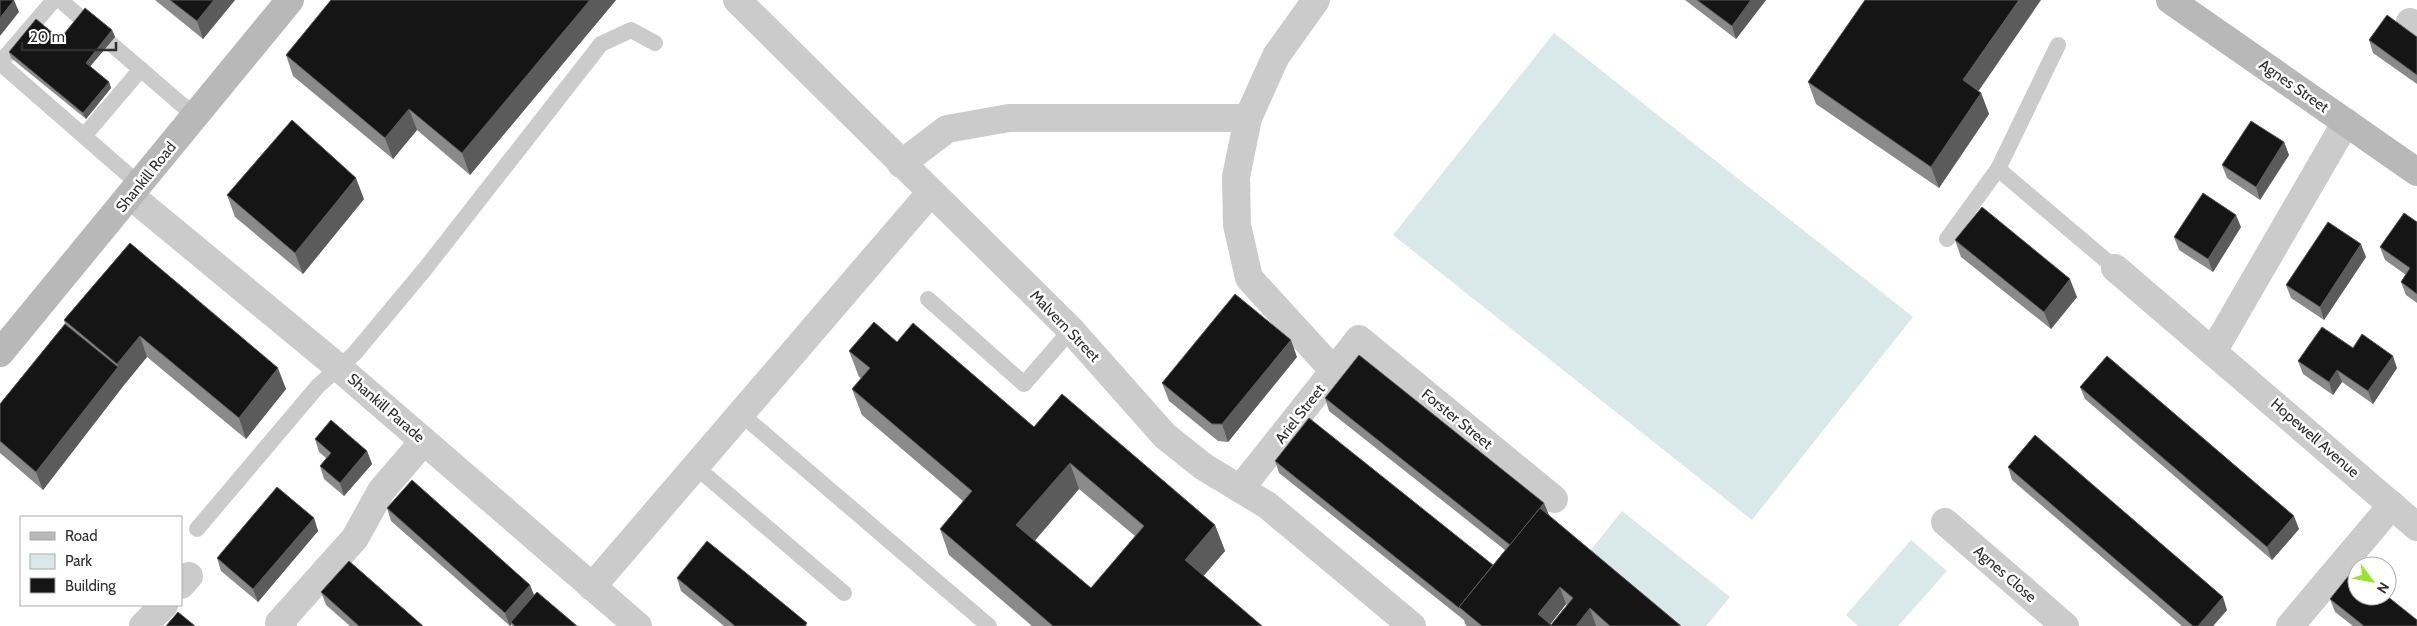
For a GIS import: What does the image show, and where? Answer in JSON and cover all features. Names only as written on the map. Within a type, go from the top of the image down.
[{"type":"main road","name":"Shankill Road","points":[[0,353],[290,0]]},
{"type":"main road","name":"Agnes Street","points":[[2170,0],[2417,172]]},
{"type":"street","name":"Malvern Street","points":[[737,0],[901,164],[1072,330],[1165,436],[1204,467],[1266,505],[1412,626]]},
{"type":"street","points":[[1316,0],[1269,50],[1248,118],[1236,177],[1237,224],[1249,278],[1334,371]]},
{"type":"street","points":[[901,164],[947,129],[1009,118],[1086,122],[1248,118]]},
{"type":"street","points":[[2214,350],[2346,122]]},
{"type":"street","name":"Shankill Parade","points":[[135,190],[638,626]]},
{"type":"street","points":[[592,587],[930,192]]},
{"type":"street","name":"Hopewell Avenue","points":[[2115,268],[2214,350],[2417,527]]},
{"type":"street","name":"Ariel Street","points":[[1240,489],[1360,339]]},
{"type":"street","name":"Forster Street","points":[[1360,339],[1554,499]]},
{"type":"street","points":[[283,626],[279,623],[355,538],[381,491],[424,441]]},
{"type":"street","points":[[2290,626],[2392,505]]},
{"type":"street","name":"Agnes Close","points":[[1945,522],[2065,626]]},
{"type":"street","points":[[143,626],[163,606]]},
{"type":"lane","points":[[54,0],[0,63],[84,136],[135,190]]},
{"type":"lane","points":[[60,0],[196,116]]},
{"type":"lane","points":[[197,529],[318,386],[354,354],[425,270],[601,44],[631,30],[656,43]]},
{"type":"lane","points":[[1948,239],[1998,170],[2058,45]]},
{"type":"lane","points":[[84,136],[141,69]]},
{"type":"lane","points":[[1998,170],[2115,268]]},
{"type":"lane","points":[[928,299],[1024,384],[1072,330]]},
{"type":"lane","points":[[741,414],[989,626]]},
{"type":"lane","points":[[696,467],[844,593]]},
{"type":"green space","points":[[1554,33],[1913,317],[1752,520],[1393,235]]},
{"type":"green space","points":[[1622,511],[1730,597],[1706,626],[1676,626],[1587,555]]},
{"type":"green space","points":[[1911,540],[1947,571],[1898,626],[1858,626],[1846,615]]},
{"type":"building","points":[[0,0],[14,0],[0,18]]},
{"type":"building","points":[[170,0],[214,0],[197,21]]},
{"type":"building","points":[[331,0],[590,0],[462,153],[409,109],[385,138],[286,55]]},
{"type":"building","points":[[1697,0],[1751,0],[1732,26]]},
{"type":"building","points":[[1865,0],[2019,0],[1963,80],[1981,93],[1931,167],[1808,82]]},
{"type":"building","points":[[85,8],[112,30],[86,63],[109,82],[83,113],[9,52],[36,19],[60,39]]},
{"type":"building","points":[[2387,15],[2417,37],[2417,75],[2369,40]]},
{"type":"building","points":[[292,120],[356,178],[295,253],[227,195]]},
{"type":"building","points":[[2251,121],[2284,142],[2256,187],[2222,165]]},
{"type":"building","points":[[2203,193],[2236,215],[2208,259],[2174,237]]},
{"type":"building","points":[[1982,207],[2070,279],[2044,312],[1955,240]]},
{"type":"building","points":[[2404,213],[2417,222],[2417,294],[2401,282],[2410,268],[2380,247]]},
{"type":"building","points":[[2328,222],[2361,244],[2320,307],[2286,285]]},
{"type":"building","points":[[130,243],[278,368],[239,418],[140,336],[117,364],[64,320]]},
{"type":"building","points":[[1235,294],[1291,340],[1222,424],[1212,424],[1162,383]]},
{"type":"building","points":[[874,322],[897,342],[913,323],[1034,427],[1062,394],[1215,525],[1185,560],[1262,626],[1053,626],[940,529],[972,491],[852,389],[870,368],[849,351]],"holes":[[[1070,463],[1144,526],[1091,588],[1016,525]]]},
{"type":"building","points":[[65,324],[118,367],[36,472],[0,441],[0,404]]},
{"type":"building","points":[[2322,327],[2353,348],[2362,334],[2393,356],[2368,391],[2337,370],[2329,382],[2298,361]]},
{"type":"building","points":[[1359,355],[1544,503],[1510,545],[1325,398]]},
{"type":"building","points":[[2107,356],[2294,516],[2267,547],[2080,387]]},
{"type":"building","points":[[1309,418],[1493,565],[1459,608],[1275,461]]},
{"type":"building","points":[[331,420],[367,451],[340,483],[320,466],[331,453],[315,439]]},
{"type":"building","points":[[2035,435],[2223,597],[2198,626],[2193,626],[2008,467]]},
{"type":"building","points":[[412,480],[530,585],[505,613],[387,508]]},
{"type":"building","points":[[277,487],[314,518],[253,589],[217,558]]},
{"type":"building","points":[[1540,508],[1681,626],[1610,626],[1590,608],[1576,626],[1482,626],[1459,607]],"holes":[[[1560,587],[1573,598],[1551,625],[1538,614]]]},
{"type":"building","points":[[707,541],[807,623],[805,626],[735,626],[677,578]]},
{"type":"building","points":[[349,561],[423,626],[359,626],[321,592]]},
{"type":"building","points":[[2347,578],[2347,606],[2397,606],[2397,604],[2417,620],[2417,626],[2364,626],[2330,599]]},
{"type":"building","points":[[537,592],[577,626],[515,626],[511,622]]},
{"type":"building","points":[[178,612],[195,626],[166,626]]}]
